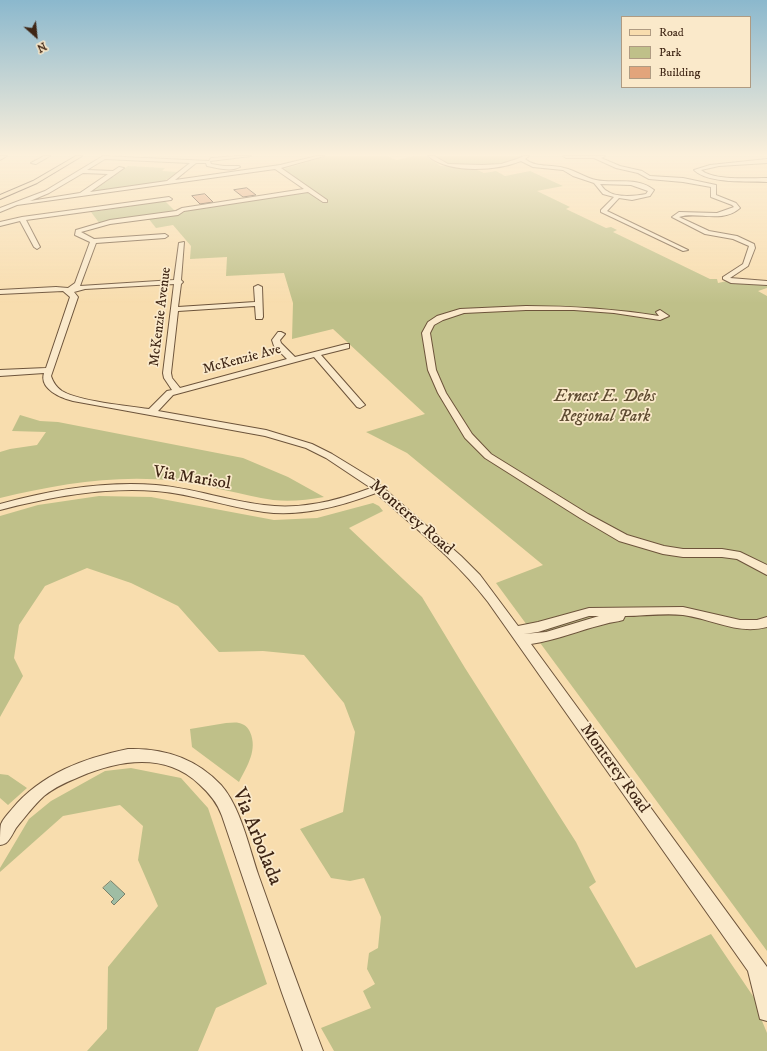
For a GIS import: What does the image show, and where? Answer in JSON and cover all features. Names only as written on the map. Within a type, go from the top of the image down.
[{"type":"street","points":[[0,210],[15,205]]},
{"type":"street","points":[[0,224],[22,219],[138,205]]},
{"type":"street","points":[[165,236],[93,242],[77,234],[78,231],[95,225],[178,213],[173,205]]},
{"type":"street","points":[[609,205],[603,211],[685,250]]},
{"type":"street","points":[[735,205],[737,208],[729,211],[713,214],[679,214],[675,218],[707,233],[735,237],[752,245],[746,265],[725,278],[731,281],[767,283]]},
{"type":"street","points":[[22,219],[37,247]]},
{"type":"street","points":[[69,291],[78,284],[93,242]]},
{"type":"street","name":"McKenzie Avenue","points":[[177,390],[168,378],[167,373],[179,282],[182,243]]},
{"type":"street","points":[[0,292],[56,289],[69,291],[85,287],[179,282]]},
{"type":"street","points":[[258,287],[259,317]]},
{"type":"street","points":[[0,373],[49,370],[74,297],[69,291]]},
{"type":"street","points":[[175,309],[258,304]]},
{"type":"street","points":[[660,312],[665,316],[660,318],[614,311],[574,308],[526,308],[455,313],[440,318],[428,328],[426,333],[432,370],[442,393],[468,436],[478,447],[498,462],[584,516],[623,538],[642,545],[683,553],[722,553],[740,556],[767,571]]},
{"type":"street","points":[[281,334],[276,340],[277,344],[293,360]]},
{"type":"street","name":"McKenzie Ave","points":[[152,412],[170,393],[177,390],[346,346]]},
{"type":"street","points":[[316,354],[360,404]]},
{"type":"street","name":"Monterey Road","points":[[49,370],[47,376],[52,387],[57,392],[65,396],[266,433],[309,446],[344,464],[369,481],[436,540],[476,578],[767,982]]},
{"type":"street","name":"Via Marisol","points":[[0,507],[59,493],[121,487],[157,488],[181,491],[259,508],[291,510],[327,506],[378,490]]},
{"type":"street","points":[[589,612],[598,622]]},
{"type":"street","points":[[518,635],[538,627],[589,612],[683,612],[740,625],[757,625],[767,622]]},
{"type":"street","points":[[518,635],[546,638],[598,622],[632,615],[683,612]]},
{"type":"street","name":"Via Arbolada","points":[[0,838],[18,812],[45,786],[109,758],[140,755],[164,757],[192,769],[216,790],[227,810],[291,993],[313,1051]]},
{"type":"street","name":"Monterey Road","points":[[754,963],[767,1012]]},
{"type":"green space","points":[[138,205],[169,205],[174,210],[179,211],[100,224],[91,212]]},
{"type":"green space","name":"Ernest E. Debs Regional Park","points":[[221,205],[566,205],[570,207],[566,209],[606,228],[611,227],[617,230],[613,232],[710,279],[717,279],[718,283],[727,281],[767,284],[767,288],[758,291],[767,296],[767,951],[496,583],[543,565],[407,453],[366,432],[425,414],[333,329],[292,339],[293,303],[284,273],[226,276],[227,257],[190,259],[191,246],[173,225],[156,228],[148,218],[177,215],[189,210]]},
{"type":"green space","points":[[20,415],[40,421],[58,422],[243,458],[288,477],[324,497],[286,501],[273,500],[177,481],[132,479],[88,482],[44,488],[0,498],[0,452],[37,445],[46,432],[12,431]]},
{"type":"green space","points":[[99,496],[151,497],[274,520],[317,518],[373,503],[379,506],[383,511],[349,528],[422,597],[465,668],[576,842],[596,882],[589,887],[636,968],[711,934],[757,1002],[760,1016],[767,1033],[767,1051],[334,1051],[321,1028],[371,1008],[363,991],[375,984],[367,969],[369,953],[378,948],[381,917],[364,878],[350,881],[331,878],[300,829],[343,812],[355,732],[344,703],[304,655],[263,651],[219,652],[178,606],[131,583],[87,568],[45,586],[19,625],[14,658],[23,676],[0,717],[0,516],[38,505]]},
{"type":"green space","points":[[226,723],[241,723],[247,727],[252,739],[252,752],[239,782],[192,747],[190,729]]},
{"type":"green space","points":[[131,768],[181,778],[208,808],[267,984],[216,1008],[198,1051],[87,1051],[107,1029],[108,967],[158,906],[138,860],[143,826],[120,805],[63,816],[0,872],[0,868],[29,819],[51,801],[105,771]]},
{"type":"green space","points":[[0,774],[8,775],[27,788],[8,805],[0,798]]},
{"type":"shaded area","points":[[111,881],[125,894],[114,905],[111,902],[114,899],[103,888]]}]
